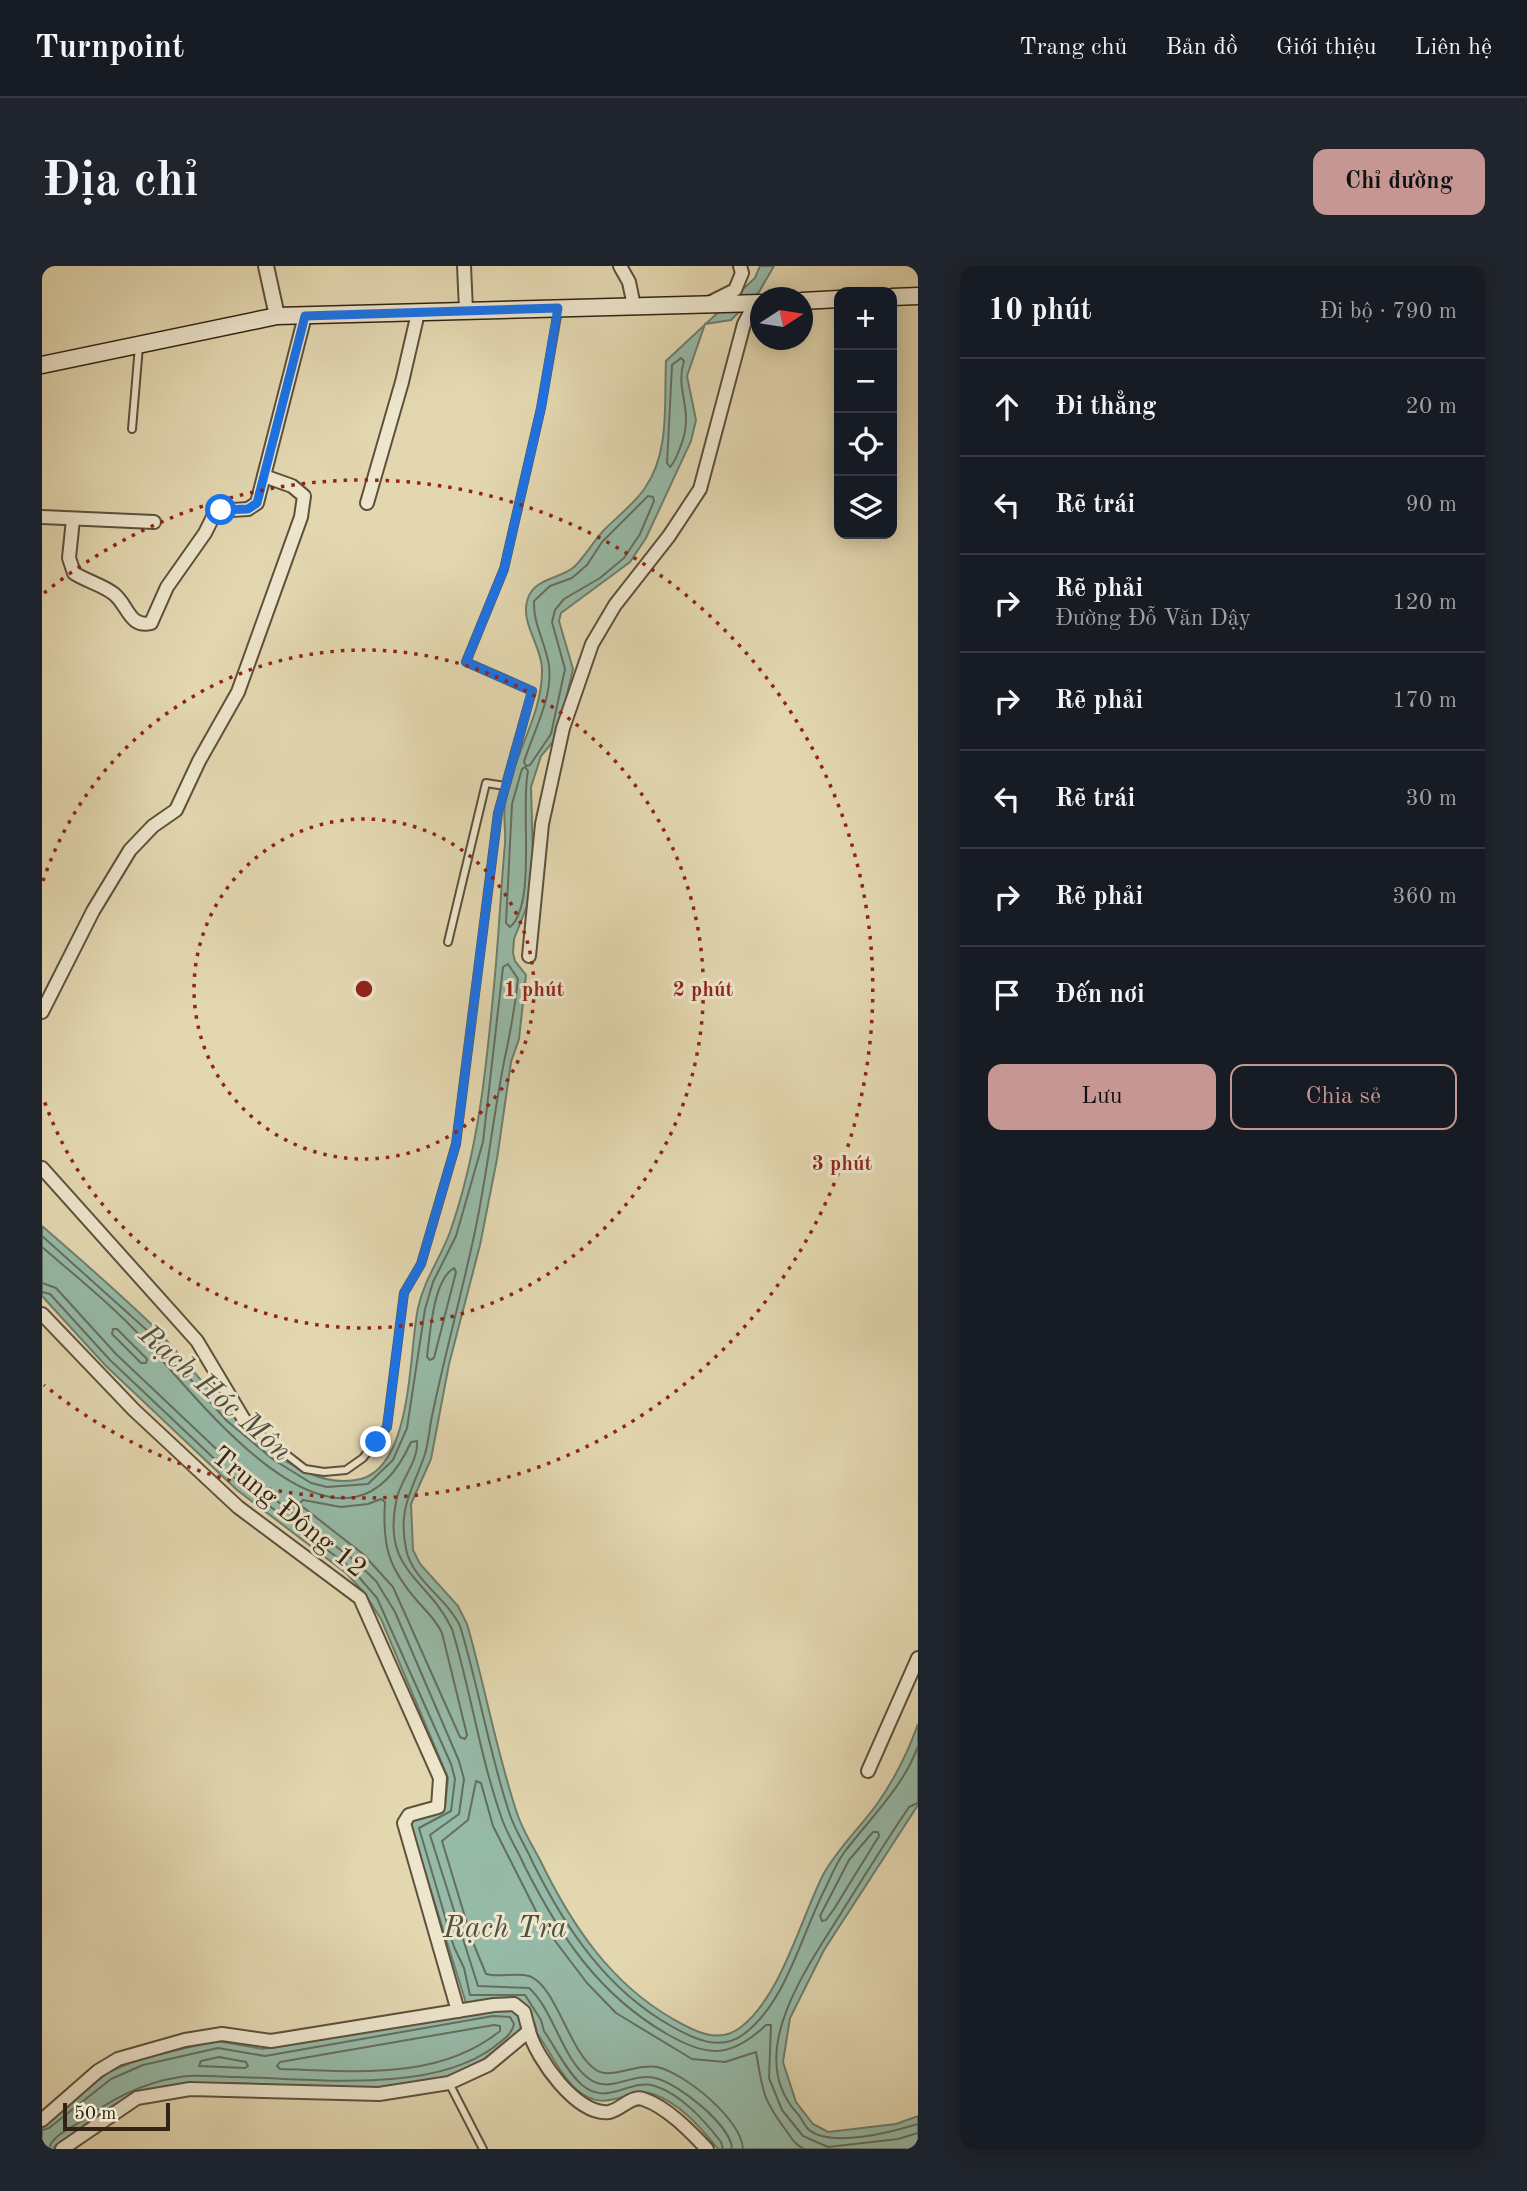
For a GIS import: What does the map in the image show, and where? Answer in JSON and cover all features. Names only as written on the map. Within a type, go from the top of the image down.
[{"type":"main road","points":[[897,297],[918,296]]},
{"type":"main road","points":[[813,300],[834,299]]},
{"type":"main road","points":[[42,365],[276,316],[750,303]]},
{"type":"street","points":[[266,266],[276,316]]},
{"type":"street","points":[[464,266],[466,310]]},
{"type":"street","points":[[620,266],[629,282],[634,306]]},
{"type":"street","points":[[708,305],[735,289],[742,273],[740,266]]},
{"type":"street","points":[[367,503],[418,313]]},
{"type":"street","points":[[529,956],[542,824],[563,728],[592,644],[700,489],[744,324],[750,313]]},
{"type":"street","points":[[73,519],[69,558],[74,573],[115,594],[131,619],[146,624],[155,620],[167,587],[205,533],[216,511],[245,510],[254,506],[305,316]]},
{"type":"street","points":[[42,1012],[93,911],[130,850],[153,826],[176,810],[199,761],[239,692],[301,517],[304,496],[292,486],[264,476]]},
{"type":"street","points":[[42,517],[153,522]]},
{"type":"street","points":[[42,1168],[197,1341],[246,1423]]},
{"type":"street","name":"Trung Đông 12","points":[[42,1314],[134,1410],[238,1507],[360,1598],[440,1778],[438,1807],[409,1815],[404,1823],[457,2011]]},
{"type":"street","points":[[868,1771],[918,1658]]},
{"type":"street","points":[[42,2120],[98,2071],[118,2059],[152,2049],[222,2034],[271,2041],[514,2004],[524,2012],[529,2031],[565,2090],[596,2111],[610,2112],[636,2098],[644,2099],[679,2121],[707,2149]]},
{"type":"street","points":[[62,2149],[137,2098],[190,2089],[379,2094],[449,2083],[488,2065],[529,2031]]},
{"type":"lane","points":[[246,1423],[305,1469],[324,1472],[346,1470],[363,1458],[387,1427],[404,1293],[421,1264],[456,1144],[498,813],[532,691],[466,662],[504,569],[541,408],[558,308]]},
{"type":"lane","points":[[132,429],[139,344]]},
{"type":"lane","points":[[447,942],[486,783],[505,786]]},
{"type":"lane","points":[[449,2083],[483,2149]]},
{"type":"water","points":[[760,266],[774,266],[762,287],[750,287],[750,301],[731,320],[706,324],[755,278]]},
{"type":"water","name":"Rạch Tra","points":[[705,325],[687,376],[696,420],[691,441],[646,538],[630,562],[561,613],[559,621],[573,669],[557,737],[541,756],[531,787],[533,859],[529,901],[514,939],[513,953],[515,961],[526,975],[519,1039],[511,1062],[497,1159],[480,1245],[449,1364],[431,1459],[411,1504],[413,1550],[420,1564],[458,1606],[467,1624],[517,1813],[565,1907],[594,1950],[630,1988],[673,2019],[698,2032],[715,2036],[732,2032],[755,2013],[767,1997],[788,1957],[823,1875],[883,1795],[900,1766],[918,1724],[918,1805],[824,1950],[790,2018],[783,2062],[796,2102],[813,2124],[828,2132],[896,2124],[918,2116],[918,2149],[718,2149],[681,2110],[663,2098],[645,2092],[598,2100],[577,2090],[555,2063],[521,2001],[466,2003],[411,1827],[413,1819],[428,1816],[445,1807],[448,1778],[381,1619],[363,1591],[346,1573],[237,1490],[105,1365],[42,1296],[42,1226],[152,1325],[244,1427],[272,1451],[301,1470],[331,1480],[361,1479],[378,1469],[391,1452],[406,1404],[418,1308],[424,1288],[450,1232],[475,1138],[489,1040],[505,844],[505,803],[508,786],[532,720],[541,686],[541,660],[526,616],[528,598],[536,586],[574,567],[645,488],[659,459],[662,443],[666,361]]},
{"type":"water","points":[[493,2009],[514,2010],[522,2023],[515,2036],[503,2047],[468,2069],[427,2082],[335,2088],[238,2083],[193,2084],[152,2089],[112,2106],[52,2149],[42,2149],[42,2126],[107,2073],[141,2058],[217,2041],[263,2049]]},
{"type":"route","points":[[221,510],[245,510],[257,503],[305,316],[558,308],[557,327],[541,408],[504,569],[466,662],[532,691],[498,813],[456,1144],[421,1264],[404,1293],[387,1427],[376,1442]]},
{"type":"water label","name":"Rạch Hóc Môn","points":[[216,1392]]}]
